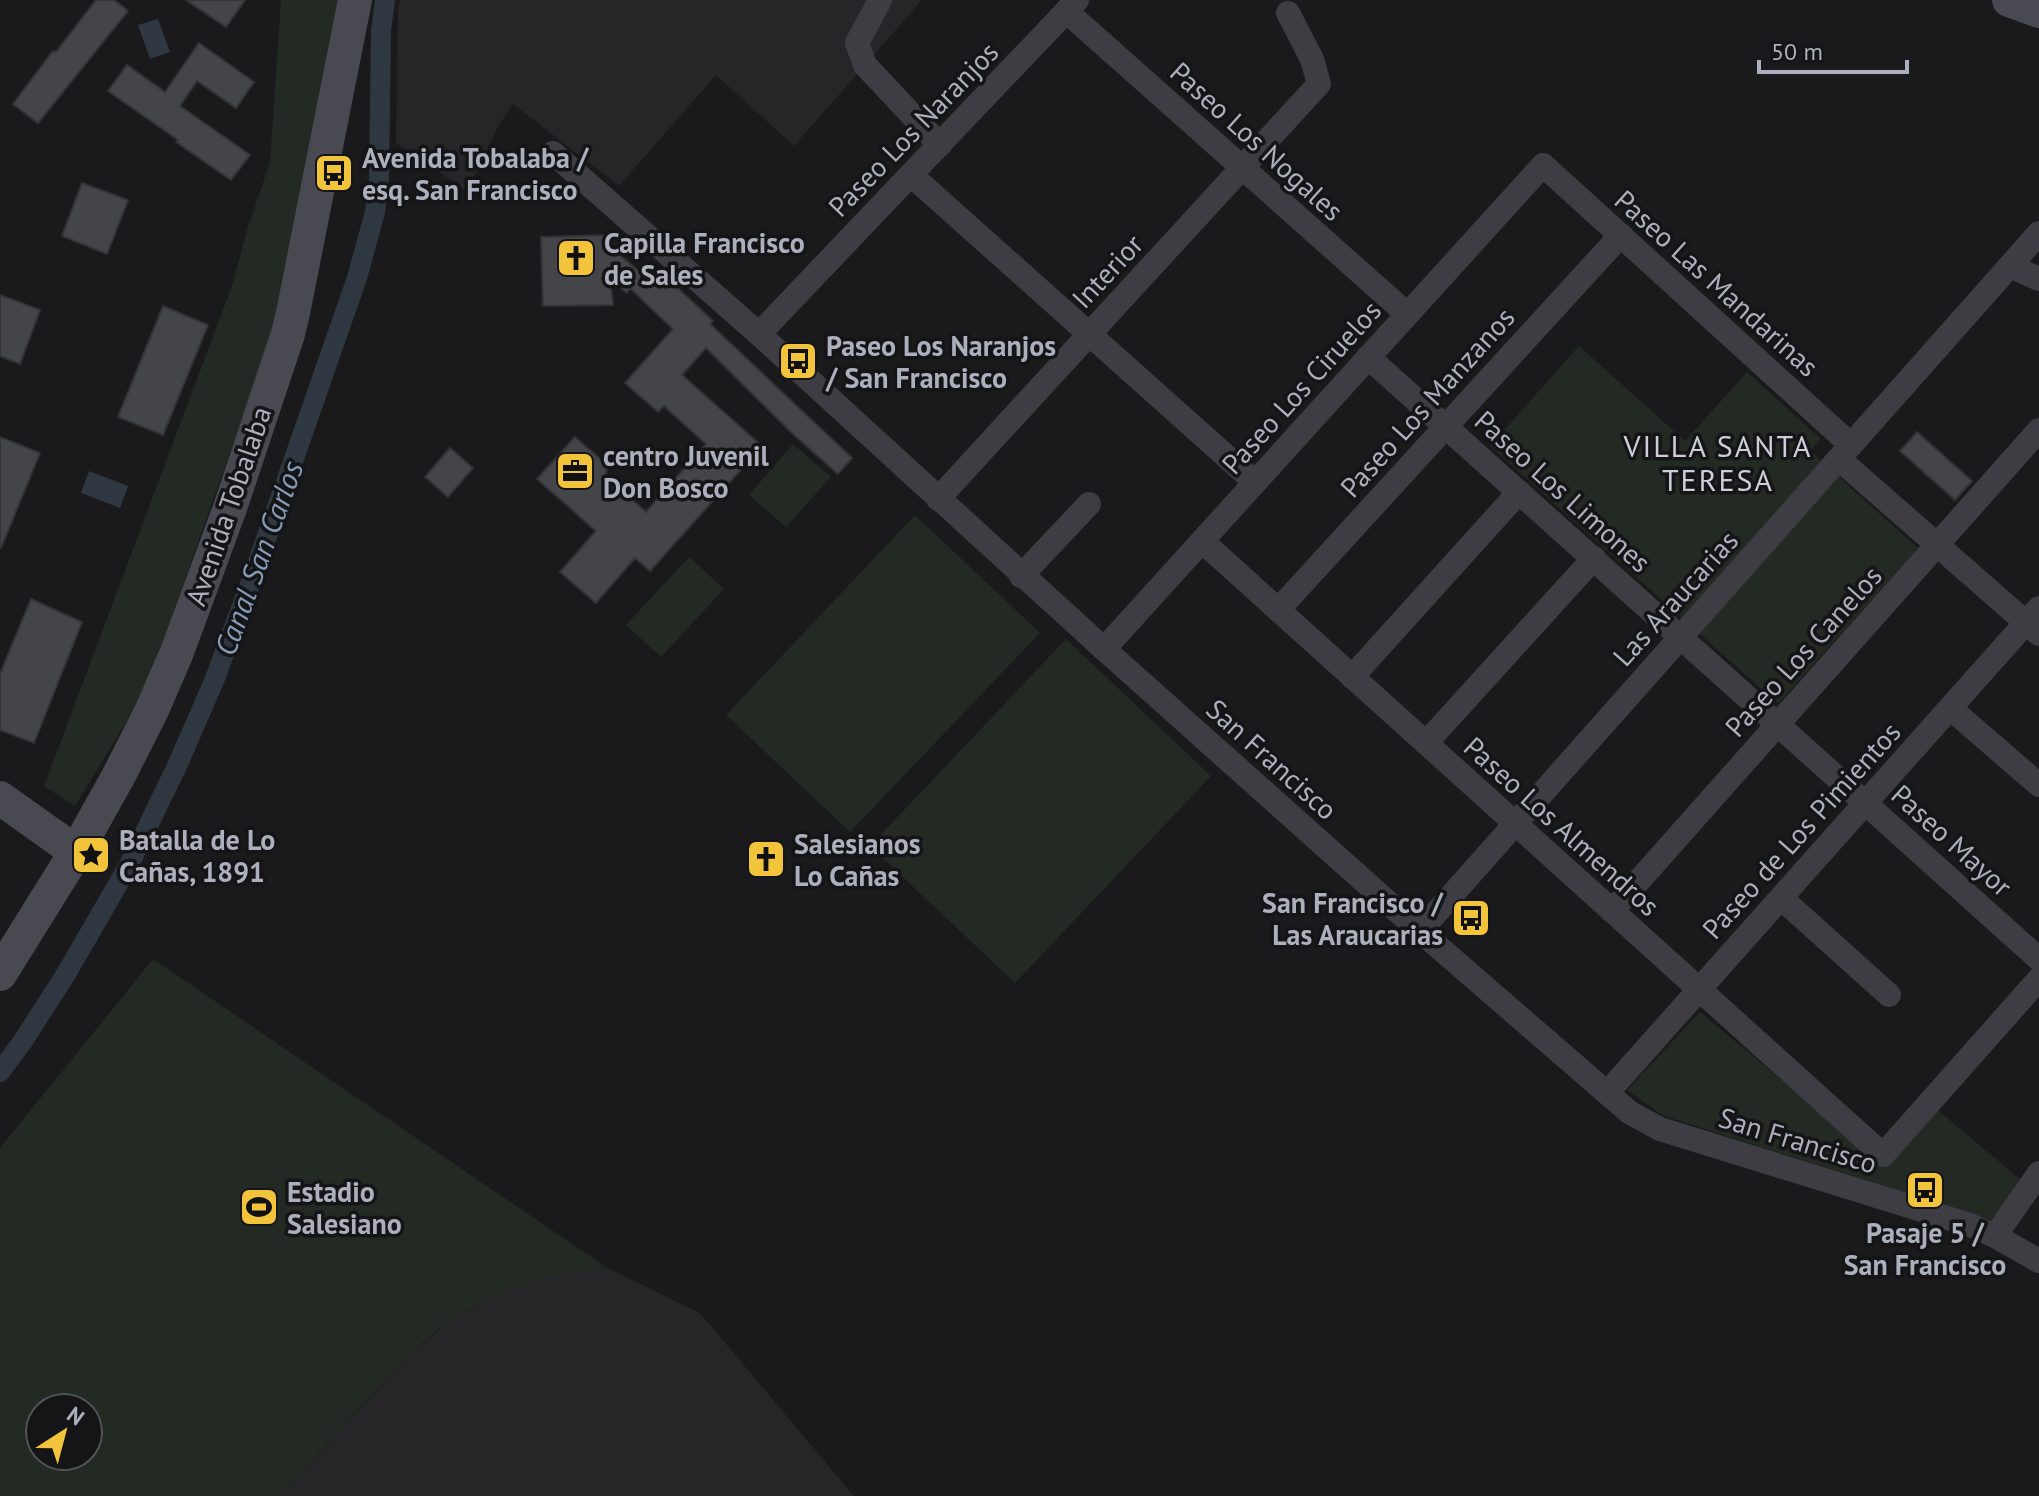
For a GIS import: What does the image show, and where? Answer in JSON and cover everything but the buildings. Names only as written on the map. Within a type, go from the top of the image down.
[{"type":"main road","name":"Avenida Tobalaba","points":[[0,974],[76,852],[133,749],[168,673],[230,508],[288,334],[355,0]]},
{"type":"main road","points":[[2009,0],[2039,11]]},
{"type":"main road","points":[[0,798],[76,852]]},
{"type":"street","points":[[880,0],[857,43],[865,65],[940,145]]},
{"type":"street","name":"Paseo Los Naranjos","points":[[759,334],[1072,6]]},
{"type":"street","name":"Paseo Los Nogales","points":[[1072,6],[1242,168],[1407,314]]},
{"type":"street","name":"Interior","points":[[938,499],[1319,84],[1312,59],[1288,13]]},
{"type":"street","name":"San Francisco","points":[[553,153],[759,334],[1021,576],[1420,931],[1629,1112],[1660,1129],[1970,1225],[2039,1261]]},
{"type":"street","name":"Paseo Las Mandarinas","points":[[1543,165],[1621,235],[1937,545],[2035,622]]},
{"type":"street","name":"Paseo Los Ciruelos","points":[[1104,649],[1543,165]]},
{"type":"street","points":[[911,175],[1255,482]]},
{"type":"street","name":"Las Araucarias","points":[[1420,931],[2039,233]]},
{"type":"street","name":"Paseo Los Manzanos","points":[[1278,610],[1621,235]]},
{"type":"street","points":[[2010,266],[2039,279]]},
{"type":"street","name":"Paseo Los Limones","points":[[1368,357],[1681,637]]},
{"type":"street","name":"Paseo Los Canelos","points":[[1612,911],[2039,430]]},
{"type":"street","points":[[1352,677],[1519,492]]},
{"type":"street","points":[[1021,576],[1089,504]]},
{"type":"street","name":"Paseo Los Almendros","points":[[1202,541],[1883,1155],[2039,979]]},
{"type":"street","points":[[1426,743],[1594,558]]},
{"type":"street","name":"Paseo de Los Pimientos","points":[[1607,1093],[1950,708],[2035,622]]},
{"type":"street","name":"Paseo Mayor","points":[[1681,637],[2039,959]]},
{"type":"street","points":[[1950,708],[2039,785]]},
{"type":"street","points":[[1781,898],[1889,995]]},
{"type":"street","points":[[1995,1236],[2039,1173]]},
{"type":"shaded area","points":[[281,0],[344,0],[276,323],[146,689],[75,806],[44,786],[232,286],[270,162]]},
{"type":"shaded area","points":[[401,0],[922,0],[794,146],[716,75],[619,186],[513,104],[499,125],[467,191],[396,143],[398,7]]},
{"type":"shaded area","points":[[158,19],[170,52],[150,59],[138,25]]},
{"type":"shaded area","points":[[1579,346],[1685,441],[1747,372],[1821,439],[1810,451],[1918,548],[1778,704],[1490,446]]},
{"type":"shaded area","points":[[793,444],[831,477],[786,527],[749,495]]},
{"type":"shaded area","points":[[89,471],[128,486],[120,508],[81,493]]},
{"type":"shaded area","points":[[915,515],[1040,633],[850,832],[726,715]]},
{"type":"shaded area","points":[[689,557],[724,589],[661,657],[626,625]]},
{"type":"shaded area","points":[[1066,639],[1211,776],[1015,983],[870,846]]},
{"type":"shaded area","name":"Estadio Salesiano","points":[[153,959],[606,1267],[536,1280],[492,1297],[450,1321],[406,1359],[279,1496],[0,1496],[0,1148]]},
{"type":"shaded area","points":[[1700,1012],[1884,1165],[1935,1108],[2021,1180],[1991,1220],[1664,1116],[1627,1090]]},
{"type":"shaded area","points":[[606,1267],[700,1313],[854,1496],[279,1496],[411,1354],[451,1320],[520,1284],[577,1270]]},
{"type":"waterway","name":"Canal San Carlos","points":[[0,1072],[66,974],[129,865],[214,681],[252,579],[357,278],[375,212],[379,180],[381,31],[385,0]]},
{"type":"place","name":"Avenida Tobalaba / esq. San Francisco","points":[[334,173]]},
{"type":"place","name":"Capilla Francisco de Sales","points":[[576,258]]},
{"type":"place","name":"Paseo Los Naranjos / San Francisco","points":[[798,361]]},
{"type":"place","name":"centro Juvenil Don Bosco","points":[[575,471]]},
{"type":"place","name":"Batalla de Lo Cañas, 1891","points":[[91,855]]},
{"type":"place","name":"Salesianos Lo Cañas","points":[[766,859]]},
{"type":"place","name":"San Francisco / Las Araucarias","points":[[1471,918]]},
{"type":"place","name":"Pasaje 5 / San Francisco","points":[[1925,1190]]},
{"type":"place","name":"Estadio Salesiano","points":[[259,1207]]},
{"type":"district","name":"VILLA SANTA TERESA","points":[[1718,462]]}]
